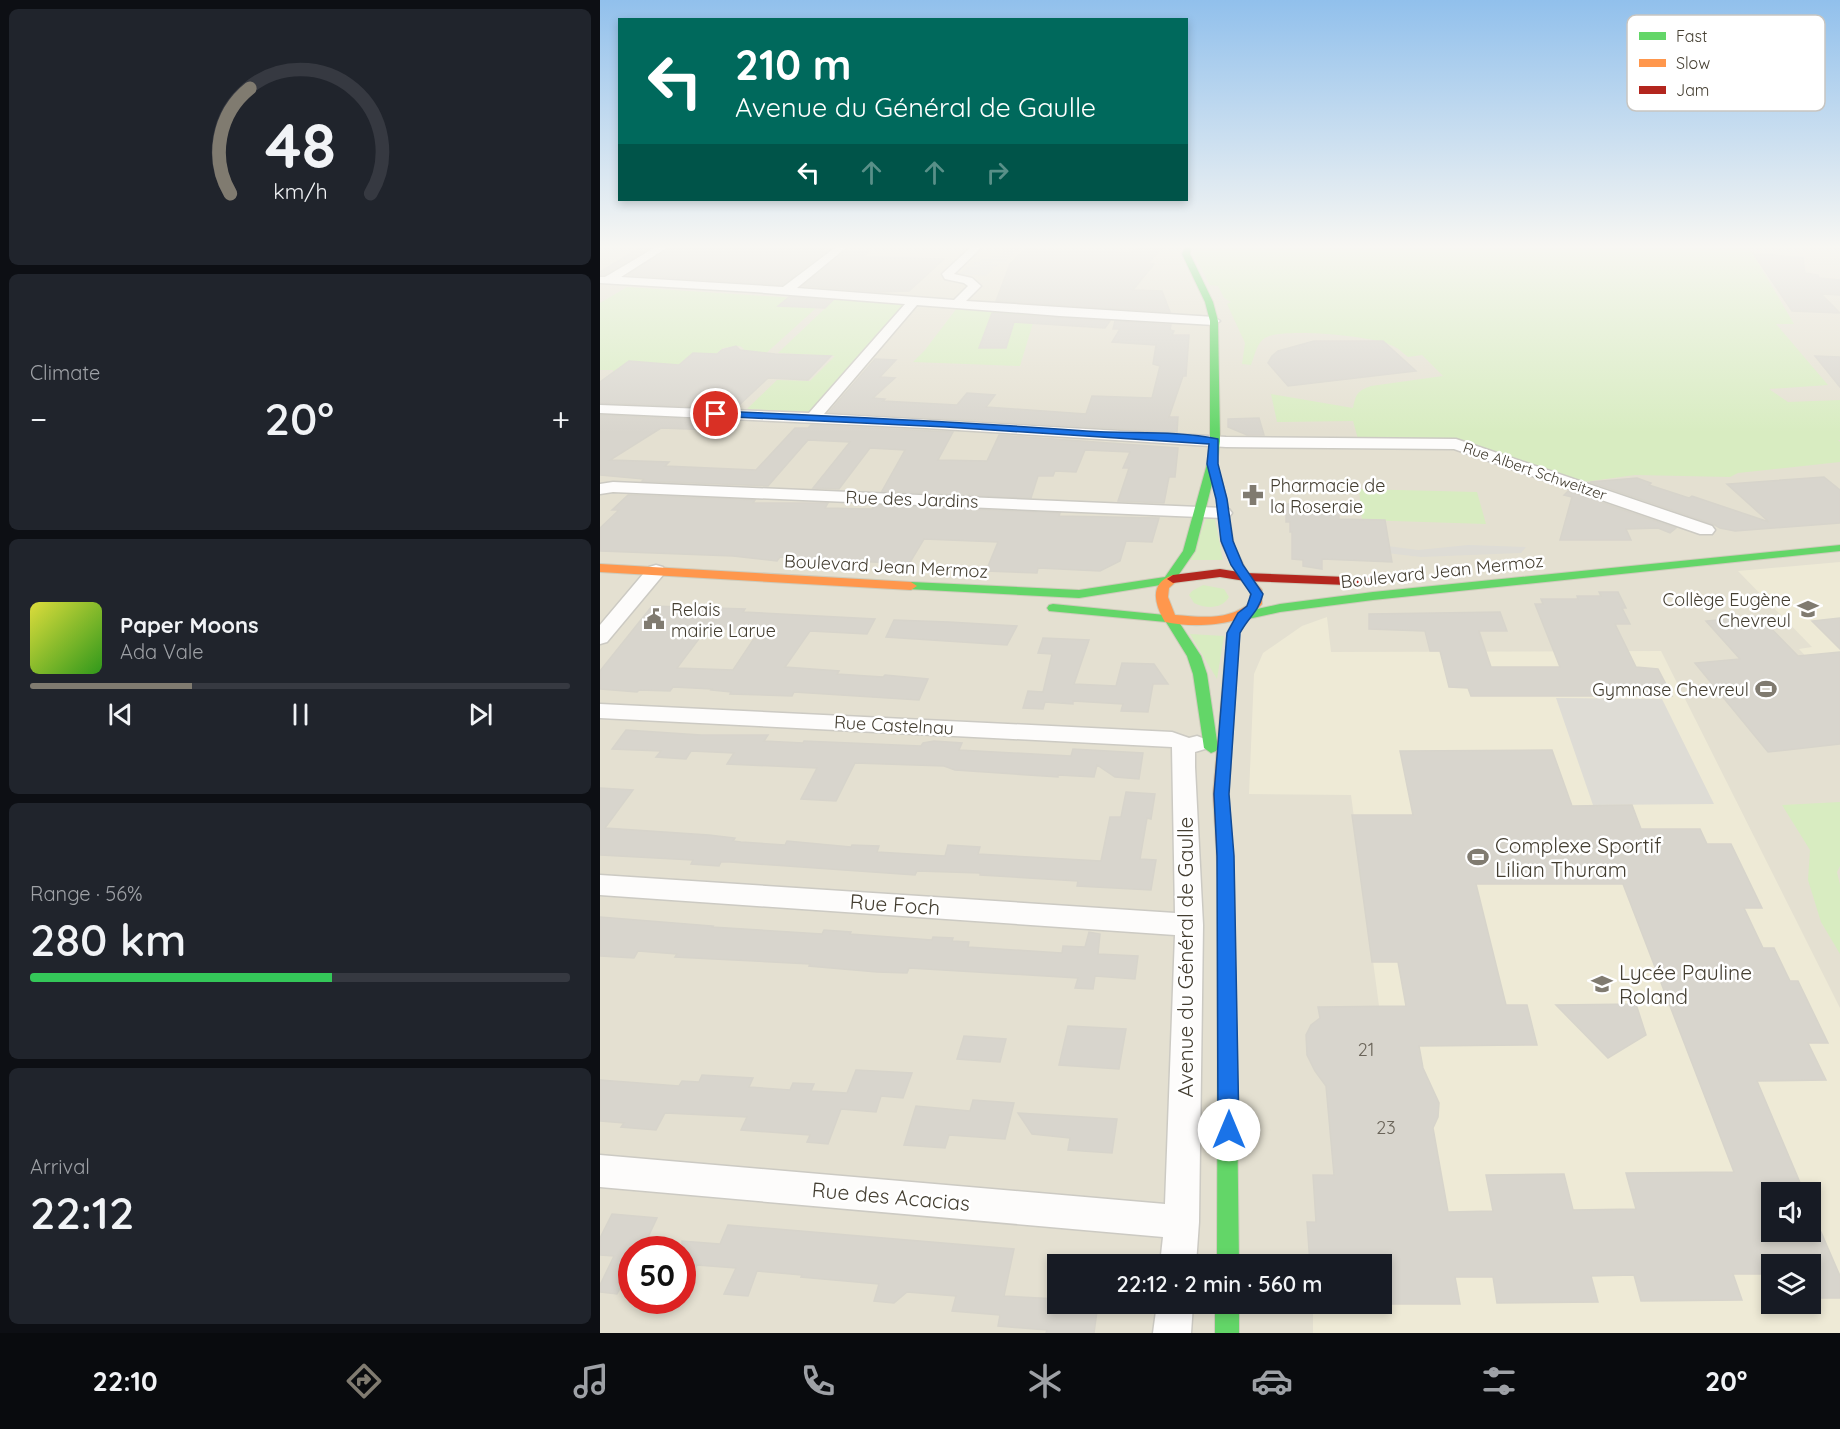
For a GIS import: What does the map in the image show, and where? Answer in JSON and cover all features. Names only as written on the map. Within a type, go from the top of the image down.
[{"type":"main road","points":[[1170,619],[1160,599],[1161,590],[1189,551],[1212,464],[1215,441],[1215,399],[1214,321],[1211,309]]},
{"type":"main road","points":[[1212,464],[1227,541],[1245,577],[1254,587],[1257,601],[1253,608],[1243,616]]},
{"type":"main road","points":[[1641,562],[1840,538]]},
{"type":"main road","points":[[1641,562],[1840,548]]},
{"type":"main road","name":"Boulevard Jean Mermoz","points":[[600,582],[651,577],[1079,594],[1205,574],[1394,582],[1641,562]]},
{"type":"main road","name":"Boulevard Jean Mermoz","points":[[600,568],[651,577],[1170,619],[1223,619],[1321,603],[1641,562]]},
{"type":"main road","name":"Avenue du Général de Gaulle","points":[[1228,1254],[1226,856],[1221,794],[1233,633],[1243,616]]},
{"type":"main road","name":"Avenue du Général de Gaulle","points":[[1170,619],[1194,656],[1200,675],[1197,744],[1221,794]]},
{"type":"main road","points":[[1227,1314],[1227,1333]]},
{"type":"street","points":[[812,419],[906,309]]},
{"type":"street","points":[[1014,309],[1214,321]]},
{"type":"street","name":"Rue Albert Schweitzer","points":[[600,409],[938,423],[1215,441],[1456,444],[1706,530]]},
{"type":"street","name":"Rue des Jardins","points":[[600,489],[613,487],[1003,503],[1198,514],[1223,513]]},
{"type":"street","points":[[600,638],[651,577]]},
{"type":"street","name":"Rue Castelnau","points":[[600,711],[1172,738],[1180,742],[1197,744]]},
{"type":"street","name":"Avenue du Général de Gaulle","points":[[1179,1254],[1182,1222],[1189,925],[1183,767],[1197,744]]},
{"type":"street","name":"Rue Foch","points":[[600,885],[1189,925]]},
{"type":"street","name":"Rue des Acacias","points":[[600,1171],[1182,1222]]},
{"type":"street","points":[[1172,1333],[1174,1314]]},
{"type":"shaded area","points":[[600,309],[1840,309],[1840,1333],[600,1333]]},
{"type":"shaded area","points":[[1380,545],[1418,550],[1468,545],[1526,547],[1521,553],[1421,557],[1377,552]]},
{"type":"shaded area","name":"Collège Eugène Chevreul","points":[[1840,562],[1840,693],[1799,649],[1812,647],[1738,571]]},
{"type":"shaded area","name":"Lycée Pauline Roland","points":[[1327,617],[1331,652],[1661,651],[1840,1008],[1840,1333],[1313,1333],[1313,1314],[1392,1314],[1392,1254],[1309,1254],[1307,1222],[1316,1221],[1313,1175],[1334,1174],[1326,1086],[1307,1055],[1306,1035],[1311,1025],[1320,1019],[1318,1007],[1379,1006],[1351,795],[1249,794],[1254,674],[1263,653],[1302,626]]},
{"type":"shaded area","points":[[1556,698],[1662,699],[1714,804],[1593,805]]},
{"type":"green space","points":[[600,309],[815,309],[763,356],[738,354],[744,349],[740,346],[723,348],[716,354],[693,353],[665,376],[616,384],[613,370],[600,370]]},
{"type":"green space","points":[[824,309],[900,309],[814,412],[747,409],[777,380],[810,381],[835,356],[778,353]]},
{"type":"green space","points":[[956,309],[1036,313],[1020,366],[913,362]]},
{"type":"green space","points":[[1229,309],[1785,309],[1794,324],[1776,324],[1828,385],[1769,389],[1788,402],[1840,400],[1840,440],[1838,440],[1840,442],[1840,462],[1738,473],[1730,477],[1635,475],[1584,482],[1459,440],[1358,439],[1353,421],[1277,422],[1271,394],[1353,408],[1358,394],[1371,386],[1443,376],[1422,355],[1408,357],[1395,347],[1383,342],[1350,336],[1310,333],[1277,334],[1264,339],[1251,365],[1242,364],[1245,343]]},
{"type":"green space","points":[[1359,489],[1477,492],[1486,524],[1362,520]]},
{"type":"green space","points":[[1206,519],[1215,519],[1223,560],[1190,560]]},
{"type":"green space","points":[[1203,585],[1224,589],[1229,597],[1222,604],[1214,607],[1194,603],[1189,595]]},
{"type":"green space","points":[[1190,634],[1224,636],[1217,679]]},
{"type":"green space","points":[[1840,802],[1840,866],[1837,872],[1840,885],[1840,954],[1821,922],[1808,880],[1810,850],[1782,805]]},
{"type":"building","points":[[1126,309],[1169,309],[1170,312]]},
{"type":"building","points":[[1791,309],[1836,309],[1840,313]]},
{"type":"building","points":[[992,313],[1110,321],[1105,328],[1014,322],[1006,348],[979,348]]},
{"type":"building","points":[[1115,321],[1171,325],[1170,330],[1174,331],[1172,335],[1189,335],[1186,376],[1183,376],[1169,417],[1178,417],[1177,432],[829,412],[875,359],[896,360],[880,377],[895,378],[873,398],[885,399],[883,401],[957,405],[967,393],[995,395],[986,407],[1086,414],[1092,396],[1152,398],[1160,366],[1153,364],[1156,345],[1112,342],[1120,329],[1113,329]]},
{"type":"building","points":[[1314,341],[1383,341],[1416,371],[1288,386],[1268,363],[1272,356],[1278,351]]},
{"type":"building","points":[[736,346],[740,350],[775,354],[831,356],[808,380],[768,378],[736,408],[600,403],[600,382],[629,361],[679,365],[693,353],[717,354]]},
{"type":"building","points":[[1815,356],[1840,357],[1840,387]]},
{"type":"building","points":[[600,415],[723,421],[713,430],[661,428],[610,460],[669,462],[665,466],[756,470],[795,428],[808,428],[811,425],[953,432],[938,460],[987,461],[999,435],[1178,448],[1175,477],[1169,477],[1164,503],[1118,501],[1129,468],[1123,468],[1130,452],[1085,450],[1076,472],[1055,471],[1053,476],[1038,476],[1031,498],[882,491],[905,450],[870,448],[839,489],[813,488],[850,442],[808,440],[768,486],[642,481],[644,479],[600,475]]},
{"type":"building","points":[[1259,418],[1264,435],[1247,435],[1228,427],[1228,419]]},
{"type":"building","points":[[1824,477],[1840,490],[1840,523],[1735,531],[1720,528],[1590,482],[1637,478],[1651,483],[1649,485],[1689,498],[1692,496],[1769,522],[1727,484]]},
{"type":"building","points":[[1568,491],[1676,528],[1670,533],[1658,528],[1626,529],[1631,540],[1560,540],[1572,497],[1564,495]]},
{"type":"building","points":[[628,495],[755,500],[753,503],[828,503],[825,508],[872,509],[874,505],[1060,513],[1059,516],[1159,518],[1152,542],[1126,541],[1120,561],[1100,571],[1038,568],[1037,573],[986,571],[998,542],[924,539],[909,564],[780,557],[777,561],[733,556],[600,551],[600,528],[619,510],[612,510]]},
{"type":"building","points":[[1286,504],[1339,505],[1339,519],[1385,520],[1392,562],[1322,559],[1322,569],[1303,566],[1303,560],[1292,559],[1292,532],[1290,532],[1290,522],[1286,522]]},
{"type":"building","points":[[1599,592],[1618,592],[1626,608],[1622,608],[1630,624],[1615,624],[1636,667],[1658,669],[1672,696],[1471,696],[1468,688],[1449,687],[1440,651],[1430,651],[1425,631],[1369,629],[1369,614],[1500,612],[1507,631],[1479,631],[1491,667],[1560,667],[1535,604],[1543,604],[1541,599],[1578,599],[1577,596],[1601,596]]},
{"type":"building","points":[[652,606],[745,609],[743,612],[875,619],[867,634],[810,631],[785,667],[839,671],[837,674],[928,679],[919,700],[794,692],[792,696],[730,694],[731,692],[712,689],[673,687],[670,691],[639,690],[637,692],[600,689],[600,671]],"holes":[[[707,628],[759,631],[733,670],[677,668]]]},
{"type":"building","name":"Gymnase Chevreul","points":[[1759,616],[1798,656],[1840,652],[1840,744],[1768,752],[1695,663],[1740,659],[1706,621]]},
{"type":"building","points":[[1840,618],[1840,649],[1812,621]]},
{"type":"building","points":[[894,620],[1017,626],[1007,645],[886,637]]},
{"type":"building","points":[[1043,638],[1089,640],[1074,684],[1116,686],[1122,663],[1154,664],[1168,684],[1153,684],[1148,712],[1121,711],[1123,704],[1073,701],[1073,704],[1045,702],[1043,709],[1023,708],[1028,691],[1043,692],[1052,654],[1038,653]]},
{"type":"building","points":[[626,730],[701,735],[768,735],[764,741],[803,743],[804,741],[921,746],[923,743],[934,741],[962,743],[959,750],[1071,756],[1073,749],[1143,753],[1139,779],[1115,777],[1097,765],[1094,777],[1058,775],[1058,777],[955,770],[944,766],[855,763],[836,801],[801,799],[817,768],[727,764],[734,753],[691,751],[686,759],[656,757],[661,751],[612,749]]},
{"type":"building","points":[[1552,750],[1572,806],[1632,805],[1641,829],[1700,829],[1707,844],[1731,844],[1762,908],[1744,908],[1763,948],[1774,948],[1790,981],[1798,981],[1828,1043],[1808,1043],[1826,1080],[1757,1081],[1800,1182],[1761,1182],[1761,1242],[1821,1242],[1821,1232],[1840,1276],[1840,1298],[1821,1298],[1821,1254],[1761,1254],[1761,1274],[1733,1274],[1742,1300],[1641,1301],[1634,1275],[1591,1276],[1598,1302],[1497,1303],[1493,1277],[1455,1277],[1460,1304],[1392,1304],[1392,1254],[1309,1254],[1307,1222],[1316,1222],[1313,1175],[1334,1175],[1326,1086],[1307,1055],[1306,1035],[1311,1025],[1320,1018],[1318,1007],[1406,1006],[1398,962],[1372,962],[1352,815],[1413,815],[1400,751]],"holes":[[[1476,884],[1623,884],[1734,1172],[1626,1173],[1636,1209],[1573,1210],[1564,1174],[1486,1175],[1493,1211],[1448,1212],[1433,1128],[1438,1117],[1439,1103],[1423,1068],[1419,1046],[1537,1045],[1527,1005],[1506,1005]]]},
{"type":"building","points":[[600,788],[633,790],[605,828],[709,835],[735,838],[733,841],[785,845],[787,841],[851,847],[852,845],[879,846],[877,852],[945,856],[948,845],[980,847],[978,854],[1101,861],[1110,817],[1121,817],[1126,792],[1155,794],[1151,819],[1147,818],[1140,859],[1156,860],[1151,890],[1077,886],[1078,881],[980,875],[980,873],[917,871],[915,875],[730,862],[721,862],[719,866],[691,864],[693,860],[600,855]]},
{"type":"building","points":[[600,917],[822,934],[824,930],[932,940],[933,937],[953,938],[952,941],[969,942],[968,947],[1062,953],[1063,946],[1085,947],[1089,932],[1100,934],[1098,954],[1138,956],[1135,979],[1095,976],[1093,989],[1075,988],[1078,978],[909,968],[907,973],[877,972],[809,966],[810,964],[675,957],[677,954],[638,951],[634,958],[600,956]]},
{"type":"building","points":[[1636,1004],[1646,1035],[1608,1058],[1556,1005]]},
{"type":"building","points":[[1068,1026],[1126,1029],[1119,1069],[1059,1065]]},
{"type":"building","points":[[964,1036],[1006,1039],[1000,1062],[957,1059]]},
{"type":"building","points":[[856,1070],[912,1073],[903,1098],[881,1096],[876,1112],[841,1109],[828,1144],[807,1142],[810,1135],[741,1130],[747,1117],[665,1113],[656,1130],[621,1127],[624,1123],[600,1121],[600,1080],[679,1086],[682,1081],[699,1082],[702,1075],[753,1078],[749,1087],[790,1090],[793,1083],[814,1084],[811,1091],[847,1093]]},
{"type":"building","points":[[973,1100],[1014,1103],[1005,1139],[949,1135],[945,1148],[904,1145],[916,1106],[970,1111]]},
{"type":"building","points":[[1018,1113],[1117,1119],[1112,1153],[1068,1150],[1070,1138],[1032,1134]]},
{"type":"building","points":[[612,1214],[657,1218],[649,1236],[618,1236],[617,1294],[600,1292],[600,1285],[614,1256],[600,1255],[600,1238]]},
{"type":"building","points":[[728,1225],[1014,1249],[1004,1296],[1047,1298],[1047,1314],[1097,1314],[1094,1333],[1046,1333],[1047,1330],[998,1326],[1000,1315],[952,1311],[956,1296],[907,1292],[894,1303],[874,1301],[879,1284],[801,1277],[802,1275],[757,1271],[748,1296],[724,1294],[736,1268],[697,1265],[696,1267],[696,1242],[720,1244]]},
{"type":"traffic: fast","points":[[911,586],[1079,594],[1169,580],[1189,551],[1212,464],[1215,441],[1214,321],[1211,309]]},
{"type":"traffic: fast","points":[[1237,626],[1243,616],[1280,608],[1373,596],[1840,548]]},
{"type":"traffic: fast","points":[[1053,608],[1170,619],[1194,656],[1200,674],[1211,748]]},
{"type":"traffic: fast","points":[[1226,879],[1228,1254]]},
{"type":"traffic: fast","points":[[1227,1314],[1227,1333]]},
{"type":"traffic: slow","points":[[1173,579],[1167,582],[1161,591],[1161,597],[1170,619],[1227,619],[1248,611],[1256,604],[1256,590],[1243,575],[1228,545],[1221,496],[1212,464]]},
{"type":"traffic: slow","points":[[600,568],[911,586]]},
{"type":"traffic: slow","points":[[1226,879],[1221,794],[1233,633],[1237,626]]},
{"type":"traffic: jam","points":[[1173,579],[1220,573],[1245,577],[1372,582]]},
{"type":"place","name":"Pharmacie de la Roseraie","points":[[1253,495]]},
{"type":"place","name":"Collège Eugène Chevreul","points":[[1808,609]]},
{"type":"place","name":"Relais mairie Larue","points":[[654,619]]},
{"type":"place","name":"Gymnase Chevreul","points":[[1766,689]]},
{"type":"place","name":"Complexe Sportif Lilian Thuram","points":[[1478,857]]},
{"type":"place","name":"Lycée Pauline Roland","points":[[1602,984]]},
{"type":"route","points":[[716,414],[1007,427],[1215,441],[1212,464],[1222,499],[1227,541],[1237,565],[1257,594],[1257,601],[1253,608],[1243,616],[1233,633],[1232,668],[1223,755],[1221,794],[1226,856],[1229,1130]]}]
